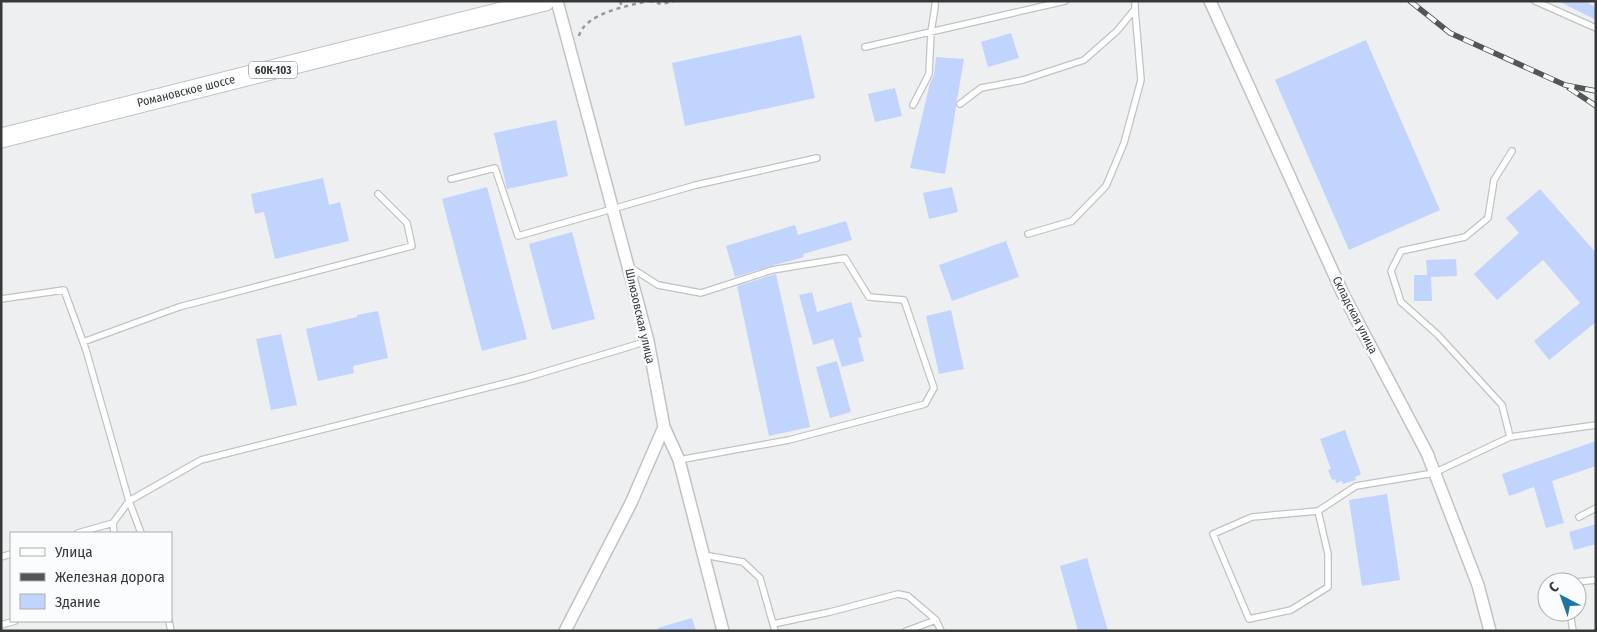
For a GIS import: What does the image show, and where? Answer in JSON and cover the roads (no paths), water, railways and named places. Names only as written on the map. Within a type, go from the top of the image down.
[{"type":"main road","name":"Романовское шоссе","points":[[1,138],[545,1]]},
{"type":"street","name":"Шлюзовская улица","points":[[557,1],[648,340],[664,427],[679,460],[723,631]]},
{"type":"street","name":"Складская улица","points":[[1210,1],[1343,294],[1426,453],[1478,585],[1490,631]]},
{"type":"street","points":[[565,631],[631,503],[664,427]]},
{"type":"lane","points":[[913,106],[930,74],[931,32],[935,1]]},
{"type":"lane","points":[[866,47],[1065,1]]},
{"type":"lane","points":[[1028,234],[1072,220],[1106,186],[1124,143],[1141,80],[1135,1]]},
{"type":"lane","points":[[1535,1],[1596,28]]},
{"type":"lane","points":[[960,104],[981,88],[1023,80],[1084,60],[1117,31],[1135,9]]},
{"type":"lane","points":[[1510,437],[1502,405],[1438,335],[1401,302],[1391,271],[1401,251],[1465,237],[1488,218],[1494,180],[1512,151]]},
{"type":"lane","points":[[451,178],[495,168],[518,236],[696,185],[817,158]]},
{"type":"lane","points":[[83,342],[179,307],[412,246],[407,223],[378,194]]},
{"type":"lane","points":[[628,266],[658,285],[701,293],[772,270],[845,258],[869,297],[904,300],[934,388],[925,404],[789,440],[679,460]]},
{"type":"lane","points":[[1,299],[64,290],[83,342],[129,501],[141,532]]},
{"type":"lane","points":[[82,532],[113,523],[129,501],[201,460],[525,378],[648,340]]},
{"type":"lane","points":[[1318,511],[1328,554],[1328,587],[1291,610],[1249,619],[1212,534],[1252,517],[1318,511],[1356,486],[1434,473],[1510,437],[1596,425]]},
{"type":"lane","points":[[1579,517],[1596,508]]},
{"type":"lane","points":[[113,523],[114,532]]},
{"type":"lane","points":[[704,555],[743,562],[760,578],[774,628],[898,594],[908,596],[936,620],[941,631]]},
{"type":"lane","points":[[906,631],[936,620]]},
{"type":"railway","points":[[1410,1],[1450,33],[1565,85],[1596,91]]},
{"type":"railway","points":[[1569,88],[1596,106]]}]
